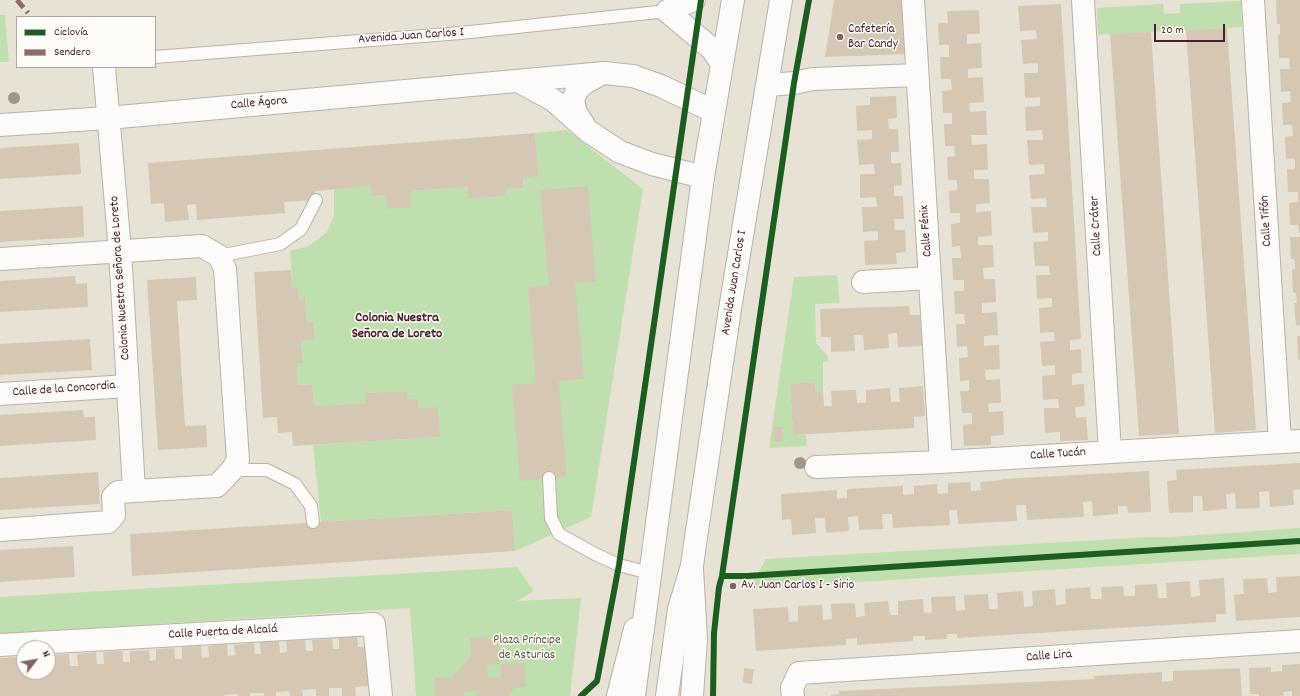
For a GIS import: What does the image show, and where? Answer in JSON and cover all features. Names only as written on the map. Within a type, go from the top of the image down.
[{"type":"street","name":"Avenida Juan Carlos I","points":[[667,11],[694,0]]},
{"type":"street","points":[[634,696],[703,177],[733,0]]},
{"type":"street","name":"Avenida Juan Carlos I","points":[[667,696],[679,609],[692,566],[730,309],[781,0]]},
{"type":"street","name":"Calle Fénix","points":[[913,0],[941,462]]},
{"type":"street","name":"Calle Cráter","points":[[1083,0],[1110,452]]},
{"type":"street","name":"Calle Tifón","points":[[1253,0],[1290,441]]},
{"type":"street","points":[[667,11],[712,49],[722,64]]},
{"type":"street","name":"Colonia Nuestra Señora de Loreto","points":[[104,68],[120,251],[134,490]]},
{"type":"street","points":[[588,131],[576,113],[573,100],[577,90],[585,83],[604,73]]},
{"type":"street","name":"Calle Ágora","points":[[0,125],[108,118],[604,73],[633,76],[661,86],[713,111]]},
{"type":"street","points":[[768,85],[794,83],[813,79],[917,75]]},
{"type":"street","points":[[518,81],[553,100],[588,131],[620,152],[652,164],[703,177]]},
{"type":"street","points":[[0,259],[202,246],[219,256],[225,269],[238,460],[232,470],[217,486],[118,492],[113,497],[114,515],[108,522],[0,530]]},
{"type":"street","points":[[863,282],[930,278]]},
{"type":"street","name":"Calle de la Concordia","points":[[0,394],[128,386]]},
{"type":"street","name":"Calle Tucán","points":[[816,467],[941,462],[1290,441]]},
{"type":"street","name":"Avenida Juan Carlos I","points":[[692,566],[696,639],[692,696]]},
{"type":"street","points":[[618,696],[650,573]]},
{"type":"street","name":"Calle Puerta de Alcalá","points":[[0,645],[374,624],[381,696]]},
{"type":"street","name":"Calle Lira","points":[[793,696],[792,688],[799,672],[1300,640]]},
{"type":"lane","name":"Avenida Juan Carlos I","points":[[156,57],[461,33],[667,11]]},
{"type":"lane","points":[[219,256],[280,244],[301,229],[316,200]]},
{"type":"lane","points":[[232,470],[267,470],[295,484],[311,506],[313,522]]},
{"type":"lane","points":[[550,478],[551,518],[559,534],[595,554],[619,565],[650,573]]},
{"type":"green space","points":[[1241,1],[1242,27],[1098,35],[1097,8],[1163,4],[1164,14],[1180,13],[1180,4]]},
{"type":"green space","points":[[0,15],[5,15],[9,62],[0,62]]},
{"type":"green space","points":[[567,130],[643,189],[591,517],[515,551],[512,510],[321,522],[313,445],[439,437],[438,407],[419,408],[418,399],[407,399],[406,391],[366,393],[366,403],[314,406],[312,384],[298,385],[297,363],[303,362],[301,341],[315,340],[314,322],[307,322],[305,298],[298,299],[298,289],[293,289],[290,251],[309,246],[327,232],[334,215],[334,189],[370,186],[371,196],[410,191],[467,187],[468,199],[505,196],[505,189],[524,188],[523,178],[539,176],[535,133]]},
{"type":"green space","points":[[837,275],[840,303],[815,304],[816,343],[827,355],[828,361],[823,362],[823,392],[816,392],[815,382],[790,384],[793,435],[806,435],[807,446],[769,448],[794,277]]},
{"type":"green space","points":[[1300,528],[1300,554],[749,589],[766,559],[1170,537]]},
{"type":"green space","name":"Plaza Príncipe de Asturias","points":[[517,567],[534,591],[517,601],[581,598],[570,696],[416,696],[410,608],[0,634],[0,597]]},
{"type":"building","points":[[834,0],[904,0],[907,54],[825,57]]},
{"type":"building","points":[[1300,0],[1300,233],[1298,225],[1290,225],[1289,203],[1298,202],[1298,192],[1288,192],[1287,169],[1295,169],[1295,159],[1286,159],[1285,137],[1293,136],[1292,125],[1283,125],[1282,103],[1291,102],[1290,91],[1281,92],[1280,69],[1290,69],[1289,58],[1279,58],[1278,35],[1280,34],[1280,24],[1277,24],[1276,1]]},
{"type":"building","points":[[1061,4],[1081,339],[1070,340],[1070,350],[1081,349],[1082,373],[1072,374],[1072,385],[1084,384],[1085,406],[1075,407],[1076,418],[1086,417],[1088,440],[1060,441],[1060,432],[1045,433],[1044,408],[1059,408],[1058,399],[1043,400],[1042,376],[1055,375],[1055,365],[1042,366],[1040,342],[1055,341],[1054,332],[1040,333],[1039,308],[1052,307],[1052,298],[1037,299],[1036,275],[1050,275],[1049,266],[1035,266],[1033,242],[1048,241],[1048,232],[1033,233],[1031,207],[1047,207],[1046,198],[1031,199],[1029,175],[1045,174],[1044,164],[1029,165],[1027,140],[1043,140],[1042,130],[1026,131],[1025,107],[1040,106],[1040,97],[1025,98],[1024,73],[1038,73],[1038,63],[1023,64],[1021,40],[1037,39],[1036,30],[1020,31],[1018,6]]},
{"type":"building","points":[[979,10],[980,34],[967,34],[967,44],[981,43],[982,68],[968,69],[968,78],[983,77],[984,102],[969,103],[970,112],[986,111],[987,135],[971,135],[972,145],[987,144],[988,170],[974,170],[974,179],[989,179],[990,203],[976,204],[976,212],[991,211],[992,236],[978,237],[978,245],[993,245],[994,267],[983,268],[984,279],[995,279],[996,302],[982,303],[982,313],[997,312],[998,335],[984,336],[984,346],[999,345],[1000,369],[985,370],[986,380],[1000,379],[1001,403],[988,403],[989,412],[1003,411],[1004,435],[991,436],[991,445],[964,446],[963,425],[972,424],[972,413],[962,413],[960,391],[969,391],[969,380],[960,381],[959,358],[968,357],[967,346],[957,347],[956,324],[965,324],[964,314],[955,314],[954,291],[964,291],[964,280],[953,280],[952,258],[961,258],[960,246],[952,247],[951,224],[960,223],[960,213],[950,213],[949,191],[957,190],[957,180],[948,180],[947,157],[955,157],[954,146],[945,146],[944,124],[952,124],[952,113],[943,113],[942,91],[952,90],[951,79],[941,79],[940,57],[949,57],[949,45],[939,45],[938,23],[948,23],[947,11]]},
{"type":"building","points":[[1227,28],[1256,430],[1215,433],[1186,30]]},
{"type":"building","points":[[1151,32],[1179,434],[1139,436],[1110,34]]},
{"type":"building","points":[[896,96],[897,118],[888,119],[889,129],[898,129],[899,152],[891,152],[891,163],[901,163],[902,185],[894,186],[894,196],[903,196],[904,219],[894,219],[895,230],[905,230],[906,252],[896,253],[897,264],[865,265],[864,241],[878,240],[878,231],[863,232],[862,207],[877,207],[876,197],[860,198],[860,174],[875,174],[874,164],[859,165],[857,140],[872,139],[872,130],[857,131],[856,106],[870,105],[870,97]]},
{"type":"building","points":[[535,133],[539,176],[523,178],[524,188],[505,189],[505,196],[468,199],[467,187],[410,191],[411,207],[387,209],[386,195],[371,196],[370,186],[315,191],[316,200],[284,202],[285,213],[197,220],[196,204],[187,205],[189,220],[165,222],[164,203],[151,204],[148,163]]},
{"type":"building","points":[[79,143],[81,174],[0,179],[0,148]]},
{"type":"building","points":[[588,186],[596,281],[575,283],[584,379],[559,381],[567,477],[520,481],[512,385],[536,383],[528,287],[549,285],[540,190]]},
{"type":"building","points":[[83,206],[84,237],[0,242],[0,211]]},
{"type":"building","points":[[1290,237],[1300,237],[1300,325],[1296,326],[1294,303],[1297,303],[1296,293],[1293,293],[1292,269],[1295,269],[1294,259],[1291,259]]},
{"type":"building","points":[[291,270],[293,289],[298,288],[298,299],[305,298],[307,322],[314,322],[315,340],[301,341],[303,363],[297,363],[298,385],[312,384],[314,406],[366,403],[365,393],[407,391],[407,399],[418,399],[419,408],[438,407],[440,437],[293,446],[292,432],[278,433],[277,417],[263,418],[254,272]]},
{"type":"building","points":[[75,276],[76,284],[87,283],[88,307],[0,312],[0,281]]},
{"type":"building","points":[[196,277],[197,300],[177,301],[185,426],[206,425],[207,447],[158,450],[147,280]]},
{"type":"building","points":[[909,306],[910,315],[920,315],[922,346],[898,347],[897,333],[888,334],[889,348],[864,350],[863,335],[854,335],[855,351],[831,352],[831,337],[821,337],[820,309]]},
{"type":"building","points":[[1297,336],[1300,336],[1300,359],[1298,360]]},
{"type":"building","points":[[90,339],[92,370],[0,375],[0,344]]},
{"type":"building","points":[[815,382],[816,392],[823,392],[824,406],[832,406],[831,391],[856,390],[857,403],[866,403],[866,390],[890,388],[891,402],[900,402],[899,388],[923,386],[925,416],[914,417],[914,428],[793,435],[790,384]]},
{"type":"building","points":[[83,410],[84,417],[95,417],[96,440],[0,446],[0,415]]},
{"type":"building","points":[[773,427],[783,427],[783,442],[774,442]]},
{"type":"building","points":[[1300,463],[1300,489],[1293,490],[1294,505],[1270,507],[1269,491],[1259,492],[1260,508],[1236,509],[1235,493],[1226,494],[1227,509],[1203,511],[1202,496],[1193,496],[1193,512],[1169,513],[1167,481],[1177,480],[1176,470]]},
{"type":"building","points":[[1149,471],[1151,512],[1128,513],[1127,506],[1118,506],[1118,514],[1093,516],[1092,501],[1083,502],[1084,517],[1027,520],[1026,505],[1016,505],[1017,521],[958,524],[957,510],[949,510],[950,525],[893,528],[892,514],[882,514],[883,529],[859,530],[858,516],[848,517],[849,531],[826,533],[825,518],[815,518],[816,533],[792,535],[791,519],[782,520],[781,494],[837,490],[837,499],[847,498],[847,489],[903,486],[903,495],[914,494],[914,486],[937,484],[938,494],[948,493],[948,483],[970,482],[971,491],[981,490],[980,482],[1003,479]]},
{"type":"building","points":[[98,472],[100,504],[0,510],[0,478]]},
{"type":"building","points":[[512,510],[515,551],[132,576],[130,534]]},
{"type":"building","points":[[73,546],[75,577],[0,582],[0,550]]},
{"type":"building","points":[[1300,576],[1300,617],[1236,621],[1234,595],[1244,594],[1243,579],[1267,578],[1268,593],[1277,592],[1276,577]]},
{"type":"building","points":[[1224,578],[1226,614],[1216,614],[1216,622],[957,638],[957,634],[947,634],[947,639],[925,640],[925,636],[913,636],[913,641],[857,645],[857,638],[846,639],[846,645],[756,651],[753,609],[788,607],[789,622],[798,621],[798,606],[822,605],[823,620],[832,619],[831,604],[855,603],[856,617],[865,616],[864,603],[888,601],[890,615],[898,615],[898,601],[923,599],[924,613],[932,613],[931,597],[955,596],[956,611],[965,610],[964,595],[988,594],[989,609],[998,609],[997,593],[1023,591],[1024,607],[1033,606],[1032,591],[1055,589],[1056,605],[1066,604],[1065,589],[1090,587],[1091,599],[1102,599],[1101,587],[1123,586],[1124,596],[1135,596],[1135,585],[1157,584],[1158,598],[1167,598],[1166,583],[1190,581],[1191,597],[1200,596],[1199,580]]},
{"type":"building","points":[[357,637],[358,647],[367,647],[369,686],[355,687],[356,696],[342,696],[342,688],[329,688],[329,696],[316,696],[316,689],[302,690],[303,696],[290,696],[289,691],[276,692],[276,696],[264,696],[264,693],[250,693],[250,696],[238,696],[237,694],[224,696],[0,696],[0,658],[16,657],[16,680],[56,680],[56,655],[69,654],[70,666],[78,666],[77,654],[96,652],[97,664],[104,664],[103,652],[123,651],[123,662],[130,662],[130,651],[149,650],[150,661],[156,660],[156,649],[174,648],[175,659],[182,659],[182,647],[201,646],[202,658],[209,657],[208,646],[227,644],[228,656],[235,655],[234,645],[254,643],[255,654],[261,654],[260,642],[279,641],[280,653],[287,652],[286,641],[305,640],[306,651],[313,651],[312,640],[332,639],[333,649],[339,649],[339,638]]},
{"type":"building","points":[[488,637],[488,640],[498,639],[500,664],[525,663],[526,687],[514,688],[508,696],[477,696],[477,691],[463,692],[464,696],[435,696],[434,678],[452,677],[471,656],[470,638]],"holes":[[[500,664],[501,677],[488,678],[487,665]]]},
{"type":"building","points":[[1300,664],[1300,696],[1292,696],[1292,691],[1283,692],[1284,696],[1259,696],[1259,694],[1250,694],[1249,668],[1271,667],[1271,672],[1282,671],[1282,665]]},
{"type":"building","points":[[744,668],[754,669],[752,684],[743,683]]},
{"type":"building","points":[[1240,668],[1242,696],[831,696],[839,694],[839,691],[1095,679],[1094,676],[1162,672],[1162,682],[1173,681],[1173,671]]},
{"type":"marked path","points":[[17,0],[28,13]]},
{"type":"cycle path","points":[[581,696],[597,681],[619,565],[701,0]]},
{"type":"cycle path","points":[[713,696],[714,633],[719,587],[722,576],[794,83],[809,0]]},
{"type":"cycle path","points":[[722,576],[747,576],[1300,541]]},
{"type":"place","name":"Cafetería Bar Candy","points":[[840,37]]},
{"type":"place","name":"Av. Juan Carlos I - Sirio","points":[[733,586]]},
{"type":"district","name":"Colonia Nuestra Señora de Loreto","points":[[397,328]]}]
